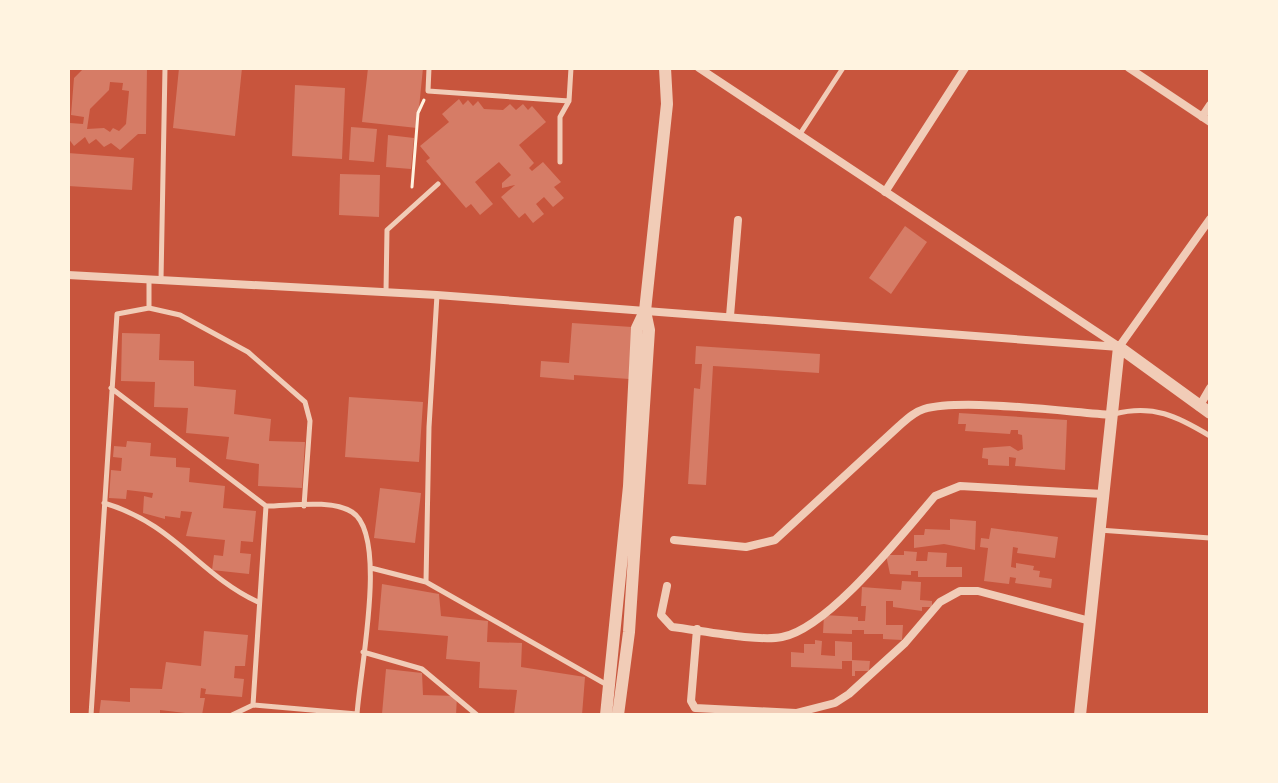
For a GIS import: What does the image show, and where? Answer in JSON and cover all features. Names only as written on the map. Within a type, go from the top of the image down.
[{"type":"street","points":[[618,715],[616,688],[623,632],[637,328],[645,311],[667,104],[665,68]]},
{"type":"street","points":[[699,68],[1119,347],[1205,410],[1210,388]]},
{"type":"street","points":[[885,192],[965,68]]},
{"type":"street","points":[[1129,68],[1206,120],[1210,105]]},
{"type":"street","points":[[1080,715],[1119,347],[1210,219]]},
{"type":"street","points":[[730,316],[738,220]]},
{"type":"street","points":[[68,275],[437,295],[1119,347]]},
{"type":"street","points":[[674,540],[746,547],[775,540],[915,412],[929,408],[961,406],[1112,415]]},
{"type":"street","points":[[667,586],[661,615],[665,623],[779,638],[796,633],[863,579],[935,496],[948,490],[960,486],[1103,494]]},
{"type":"street","points":[[697,629],[691,701],[695,708],[796,713],[819,709],[849,694],[905,643],[940,602],[960,591],[978,591],[1090,621]]},
{"type":"street","points":[[606,715],[616,688]]},
{"type":"lane","points":[[161,280],[165,68]]},
{"type":"lane","points":[[429,68],[428,91],[569,101]]},
{"type":"lane","points":[[560,162],[560,117],[569,101],[571,68]]},
{"type":"lane","points":[[800,135],[843,68]]},
{"type":"lane","points":[[386,293],[387,230],[438,184]]},
{"type":"lane","points":[[149,281],[149,308]]},
{"type":"lane","points":[[426,582],[429,427],[437,295]]},
{"type":"lane","points":[[91,715],[117,314],[149,308],[180,315],[248,352],[305,402],[310,421],[304,506]]},
{"type":"lane","points":[[110,388],[266,506],[339,507],[353,513],[363,524],[371,568],[357,714],[291,712],[253,705],[232,715]]},
{"type":"lane","points":[[1112,415],[1138,408],[1164,411],[1210,436]]},
{"type":"lane","points":[[104,503],[136,512],[178,541],[235,591],[258,602]]},
{"type":"lane","points":[[253,705],[266,506]]},
{"type":"lane","points":[[1099,530],[1210,538]]},
{"type":"lane","points":[[371,568],[426,582],[616,688]]},
{"type":"lane","points":[[363,652],[422,669],[477,715]]},
{"type":"path","points":[[412,187],[418,113],[428,91]]},
{"type":"building","points":[[84,68],[147,68],[146,134],[138,134],[120,150],[111,143],[104,147],[96,139],[89,144],[85,137],[74,146],[68,138],[70,123],[83,124],[84,117],[71,115],[74,78]],"holes":[[[110,82],[123,83],[122,90],[129,91],[126,124],[119,131],[113,128],[110,132],[104,128],[87,129],[90,109],[109,90]]]},
{"type":"building","points":[[179,68],[242,68],[235,136],[173,128]]},
{"type":"building","points":[[368,68],[423,68],[417,128],[362,122]]},
{"type":"building","points":[[295,85],[345,88],[342,159],[292,156]]},
{"type":"building","points":[[459,99],[463,105],[468,100],[473,106],[478,101],[484,109],[503,110],[510,104],[516,110],[523,104],[528,110],[532,106],[546,122],[519,145],[534,163],[529,168],[532,171],[543,162],[561,182],[554,187],[564,198],[553,207],[544,197],[536,204],[544,214],[533,223],[525,213],[519,218],[501,197],[515,185],[502,188],[502,183],[511,175],[499,162],[475,182],[493,204],[480,215],[471,204],[466,208],[426,161],[430,158],[420,146],[449,122],[442,114]]},
{"type":"building","points":[[351,127],[377,129],[374,162],[349,160]]},
{"type":"building","points":[[388,135],[414,138],[411,169],[386,167]]},
{"type":"building","points":[[68,153],[134,158],[132,190],[68,186]]},
{"type":"building","points":[[340,174],[380,175],[379,217],[339,215]]},
{"type":"building","points":[[905,226],[927,242],[891,294],[869,278]]},
{"type":"building","points":[[572,323],[632,327],[629,379],[574,375],[574,380],[540,377],[541,361],[569,363]]},
{"type":"building","points":[[122,333],[160,334],[159,360],[194,361],[194,386],[236,390],[234,414],[271,419],[269,441],[305,442],[302,488],[258,486],[259,464],[226,459],[229,437],[186,433],[188,408],[154,407],[155,382],[121,381]]},
{"type":"building","points":[[696,346],[820,354],[819,373],[713,366],[706,485],[688,484],[694,388],[700,389],[702,364],[695,364]]},
{"type":"building","points":[[349,397],[423,402],[419,462],[345,457]]},
{"type":"building","points":[[959,413],[1067,420],[1065,470],[1015,466],[1016,458],[1009,457],[1009,466],[988,465],[988,459],[982,458],[983,448],[1010,446],[1018,451],[1023,449],[1022,435],[1018,434],[1018,430],[1011,430],[1010,434],[965,431],[966,424],[958,424]]},
{"type":"building","points":[[127,441],[151,443],[150,456],[176,458],[176,467],[190,468],[189,482],[225,486],[223,508],[256,511],[253,542],[241,541],[240,553],[251,554],[249,574],[212,570],[214,555],[223,556],[225,540],[186,536],[192,512],[181,511],[180,518],[165,516],[165,519],[143,513],[144,496],[152,498],[153,493],[127,490],[126,499],[109,498],[111,470],[121,471],[122,458],[113,457],[114,446],[126,447]]},
{"type":"building","points":[[380,488],[421,493],[415,543],[374,538]]},
{"type":"building","points":[[950,519],[976,521],[975,550],[944,544],[914,548],[914,535],[924,535],[925,529],[950,530]]},
{"type":"building","points":[[991,528],[1058,537],[1055,558],[1017,553],[1018,548],[1013,547],[1011,567],[1016,568],[1016,563],[1034,566],[1033,570],[1040,571],[1039,577],[1052,579],[1051,588],[1015,583],[1016,578],[1010,577],[1009,584],[984,581],[988,548],[980,547],[981,538],[989,539]]},
{"type":"building","points":[[904,551],[917,552],[916,561],[927,561],[928,552],[947,553],[946,567],[962,567],[962,577],[918,577],[918,571],[911,571],[911,575],[890,574],[886,555],[904,555]]},
{"type":"building","points":[[902,581],[921,582],[920,600],[932,601],[932,607],[922,607],[922,611],[893,607],[893,601],[886,601],[886,625],[903,625],[902,640],[883,639],[883,634],[864,634],[864,630],[852,630],[852,634],[823,633],[824,615],[858,617],[858,621],[865,621],[866,606],[861,606],[862,587],[901,590]]},
{"type":"building","points":[[382,584],[439,594],[441,616],[488,621],[487,642],[522,643],[521,667],[585,677],[582,715],[514,715],[517,690],[479,688],[480,662],[446,659],[448,636],[378,630]]},
{"type":"building","points":[[204,631],[248,635],[245,666],[235,666],[234,678],[244,679],[242,697],[205,694],[206,689],[201,688],[200,698],[205,698],[202,715],[160,710],[160,715],[99,715],[101,700],[130,702],[130,688],[162,689],[166,662],[201,666]]},
{"type":"building","points":[[815,640],[822,641],[821,655],[835,656],[835,641],[852,642],[852,661],[842,661],[842,669],[791,667],[791,652],[804,653],[804,644],[815,644]]},
{"type":"building","points":[[852,660],[870,661],[869,671],[855,671],[855,676],[852,676]]},
{"type":"building","points":[[386,669],[422,673],[423,695],[457,696],[456,715],[382,714]]}]
